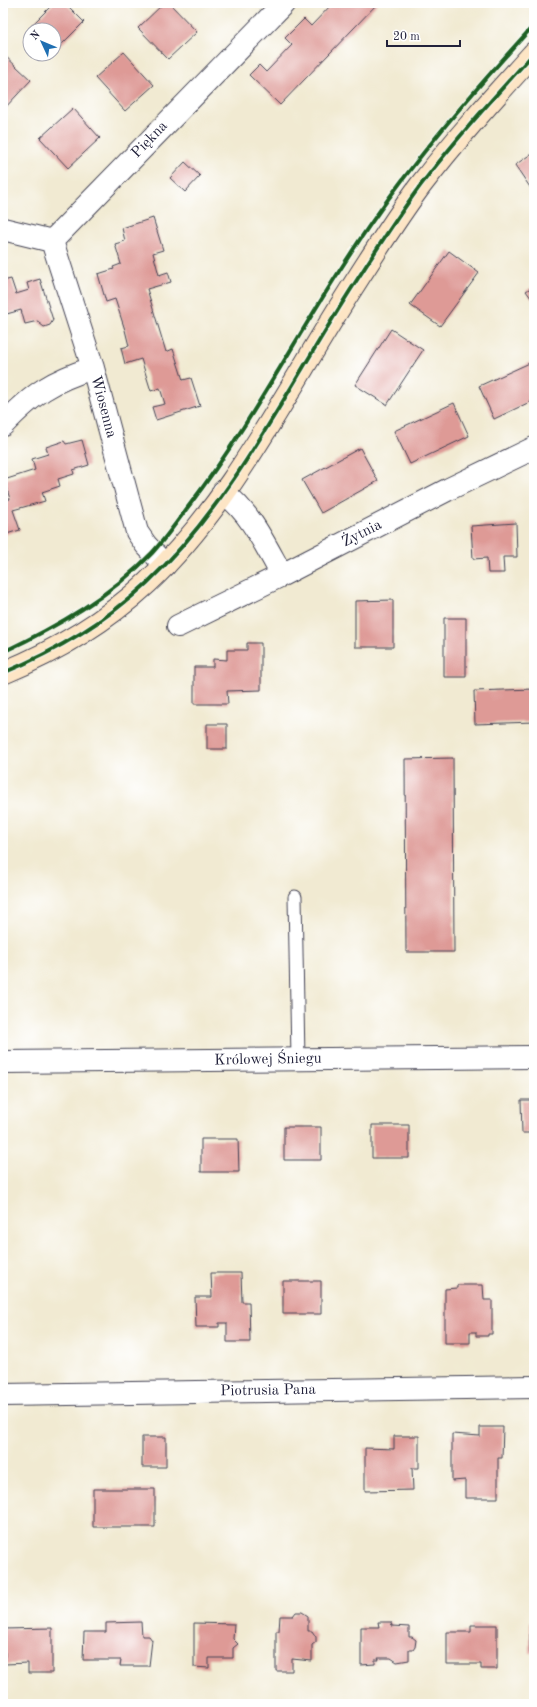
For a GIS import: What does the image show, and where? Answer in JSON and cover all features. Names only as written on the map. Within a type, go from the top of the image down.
[{"type":"street","name":"Piękna","points":[[52,241],[284,3]]},
{"type":"street","points":[[3,673],[47,652],[109,614],[138,591],[165,565],[223,492],[255,446],[354,284],[407,205],[465,131],[534,53]]},
{"type":"street","points":[[3,229],[52,241]]},
{"type":"street","name":"Wiosenna","points":[[52,241],[93,368],[137,532],[146,545],[165,565]]},
{"type":"street","points":[[3,425],[26,402],[44,388],[64,378],[93,368]]},
{"type":"street","name":"Żytnia","points":[[178,626],[282,575],[449,489],[534,448]]},
{"type":"street","points":[[223,492],[238,505],[251,521],[282,575]]},
{"type":"street","name":"Królowej Śniegu","points":[[3,1062],[534,1057]]},
{"type":"street","name":"Piotrusia Pana","points":[[3,1395],[534,1387]]},
{"type":"lane","points":[[295,897],[298,1059]]},
{"type":"building","points":[[54,3],[65,3],[84,22],[62,44],[62,22],[35,22]]},
{"type":"building","points":[[164,3],[169,3],[197,32],[168,59],[138,28]]},
{"type":"building","points":[[333,3],[378,3],[280,105],[249,75],[259,65],[266,72],[292,45],[285,38],[304,19],[311,26]]},
{"type":"building","points":[[124,52],[154,85],[125,111],[95,78]]},
{"type":"building","points":[[3,54],[31,80],[3,110]]},
{"type":"building","points":[[73,108],[100,138],[68,168],[40,138]]},
{"type":"building","points":[[534,152],[534,193],[515,165]]},
{"type":"building","points":[[185,162],[200,176],[185,192],[170,178]]},
{"type":"building","points":[[153,218],[163,250],[153,253],[159,275],[168,272],[171,282],[147,289],[166,352],[173,349],[183,380],[191,378],[200,406],[156,420],[152,407],[165,404],[160,388],[151,391],[141,359],[125,364],[121,348],[129,346],[125,330],[115,299],[106,302],[98,274],[114,269],[113,267],[121,264],[115,244],[125,241],[122,228]]},
{"type":"building","points":[[449,251],[479,273],[440,326],[410,305]]},
{"type":"building","points":[[11,279],[16,294],[29,290],[27,283],[40,279],[53,320],[50,325],[44,327],[38,321],[25,324],[21,310],[3,315],[3,281]]},
{"type":"building","points":[[534,286],[534,302],[526,291]]},
{"type":"building","points":[[391,329],[423,350],[387,405],[355,385]]},
{"type":"building","points":[[534,361],[534,400],[494,419],[479,386]]},
{"type":"building","points":[[454,403],[469,436],[410,464],[394,431]]},
{"type":"building","points":[[82,440],[89,465],[73,470],[74,474],[58,479],[60,486],[42,492],[45,501],[13,510],[20,530],[3,535],[3,501],[10,499],[4,480],[35,470],[32,459],[48,454],[46,447],[64,441],[66,444]]},
{"type":"building","points":[[360,448],[378,481],[321,513],[302,480]]},
{"type":"building","points":[[516,523],[517,557],[503,557],[504,573],[488,573],[487,558],[473,559],[471,526]]},
{"type":"building","points":[[393,600],[393,647],[355,647],[355,601]]},
{"type":"building","points":[[444,618],[466,618],[466,677],[444,677]]},
{"type":"building","points":[[247,643],[261,643],[261,690],[227,691],[228,704],[194,704],[194,667],[213,667],[213,659],[227,660],[227,650],[247,650]]},
{"type":"building","points":[[534,689],[534,722],[475,724],[474,691]]},
{"type":"building","points":[[207,724],[227,724],[227,749],[207,749]]},
{"type":"building","points":[[453,758],[454,952],[406,952],[405,759]]},
{"type":"building","points":[[521,1100],[534,1100],[534,1133],[522,1133]]},
{"type":"building","points":[[372,1125],[409,1125],[409,1158],[372,1158]]},
{"type":"building","points":[[284,1127],[321,1127],[321,1160],[284,1160]]},
{"type":"building","points":[[201,1139],[238,1139],[239,1172],[201,1172]]},
{"type":"building","points":[[211,1273],[241,1273],[242,1302],[249,1302],[250,1342],[227,1342],[227,1323],[219,1323],[219,1327],[196,1327],[195,1297],[212,1297]]},
{"type":"building","points":[[283,1281],[321,1281],[321,1314],[283,1314]]},
{"type":"building","points":[[457,1285],[483,1285],[484,1300],[492,1300],[492,1334],[488,1334],[488,1336],[476,1336],[476,1332],[470,1332],[470,1343],[445,1343],[445,1289],[457,1288]]},
{"type":"building","points":[[480,1427],[503,1427],[502,1458],[498,1458],[498,1498],[465,1498],[465,1480],[452,1481],[452,1434],[480,1436]]},
{"type":"building","points":[[394,1436],[419,1436],[419,1468],[412,1468],[413,1490],[365,1491],[365,1448],[394,1449]]},
{"type":"building","points":[[142,1437],[166,1437],[166,1467],[142,1467]]},
{"type":"building","points":[[93,1489],[155,1489],[155,1527],[93,1527]]},
{"type":"building","points":[[296,1612],[302,1612],[308,1616],[308,1631],[312,1631],[316,1637],[316,1642],[312,1645],[312,1661],[292,1659],[292,1671],[276,1671],[276,1631],[279,1631],[280,1616],[293,1616]]},
{"type":"building","points":[[141,1622],[142,1636],[149,1636],[152,1640],[149,1666],[120,1666],[121,1660],[83,1660],[84,1632],[106,1632],[106,1623]]},
{"type":"building","points":[[378,1622],[391,1622],[392,1626],[409,1627],[409,1637],[416,1640],[413,1650],[409,1650],[409,1660],[397,1662],[391,1658],[378,1658],[379,1660],[375,1660],[375,1664],[361,1665],[361,1627],[379,1627]]},
{"type":"building","points":[[530,1622],[534,1622],[534,1653],[530,1653]]},
{"type":"building","points":[[194,1623],[234,1624],[233,1639],[238,1644],[233,1648],[233,1658],[209,1658],[209,1668],[194,1667]]},
{"type":"building","points":[[471,1625],[497,1625],[497,1669],[481,1669],[481,1664],[447,1664],[447,1632],[471,1632]]},
{"type":"building","points":[[52,1628],[52,1673],[28,1673],[28,1663],[5,1664],[5,1652],[3,1652],[3,1629]]},
{"type":"cycle path","points":[[3,652],[63,621],[101,597],[136,569],[152,553],[191,503],[234,442],[331,284],[371,223],[415,164],[461,107],[534,25]]},
{"type":"cycle path","points":[[3,673],[60,645],[97,623],[147,583],[179,550],[207,515],[260,439],[331,321],[411,198],[461,135],[534,53]]}]
